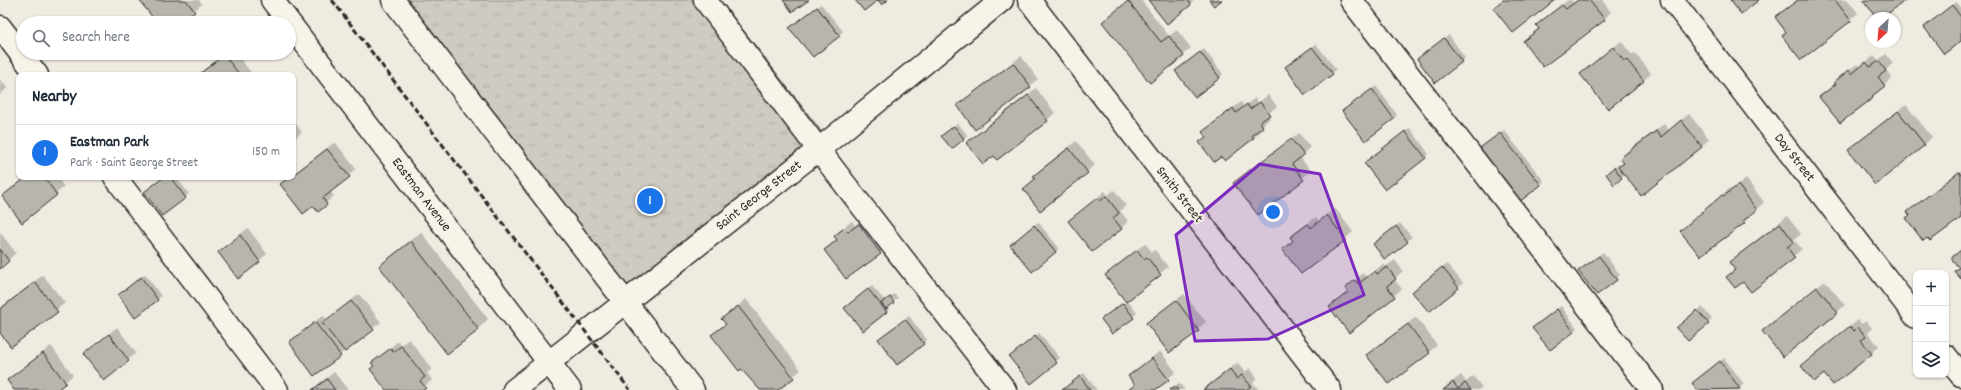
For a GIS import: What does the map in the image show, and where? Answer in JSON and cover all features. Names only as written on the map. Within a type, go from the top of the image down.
[{"type":"street","name":"Eastman Avenue","points":[[272,0],[284,16]]},
{"type":"street","points":[[393,0],[693,390]]},
{"type":"street","points":[[705,0],[818,150],[1005,390]]},
{"type":"street","name":"Saint George Street","points":[[514,390],[818,150],[1002,0]]},
{"type":"street","name":"Smith Street","points":[[1029,0],[1330,390]]},
{"type":"street","points":[[1351,0],[1652,390]]},
{"type":"street","name":"Day Street","points":[[1672,0],[1913,313]]},
{"type":"street","points":[[0,27],[16,48]]},
{"type":"street","name":"Eastman Avenue","points":[[296,31],[570,390]]},
{"type":"street","points":[[25,60],[35,72]]},
{"type":"street","points":[[116,180],[277,390]]},
{"type":"street","points":[[1949,360],[1961,375]]},
{"type":"highlighted area","points":[[1260,164],[1320,174],[1364,295],[1268,339],[1195,341],[1176,235]]},
{"type":"green space","points":[[393,0],[720,0],[829,141],[625,302]]},
{"type":"building","points":[[139,0],[186,0],[195,12],[190,16],[152,16]]},
{"type":"building","points":[[783,0],[809,0],[792,12]]},
{"type":"building","points":[[855,0],[878,0],[864,11]]},
{"type":"building","points":[[878,0],[888,0],[882,5]]},
{"type":"building","points":[[1148,0],[1188,0],[1191,5],[1167,24]]},
{"type":"building","points":[[1209,0],[1222,0],[1214,6]]},
{"type":"building","points":[[1503,0],[1555,0],[1513,33],[1493,8]]},
{"type":"building","points":[[1578,0],[1589,0],[1605,20],[1543,67],[1523,41],[1539,29],[1536,25],[1562,5],[1566,9]]},
{"type":"building","points":[[1730,0],[1759,0],[1741,14]]},
{"type":"building","points":[[1798,0],[1835,0],[1851,21],[1801,60],[1782,36],[1786,32],[1775,17]]},
{"type":"building","points":[[1863,0],[1906,0],[1890,12],[1872,12]]},
{"type":"building","points":[[1128,1],[1161,42],[1169,36],[1184,56],[1150,83],[1102,22]]},
{"type":"building","points":[[1952,5],[1961,17],[1961,41],[1944,54],[1924,27]]},
{"type":"building","points":[[817,7],[840,36],[813,57],[789,28]]},
{"type":"building","points":[[1444,38],[1462,62],[1435,83],[1417,59]]},
{"type":"building","points":[[1312,47],[1333,74],[1305,95],[1285,67]]},
{"type":"building","points":[[1613,47],[1624,61],[1627,60],[1644,81],[1608,109],[1580,74]]},
{"type":"building","points":[[1200,52],[1220,78],[1195,97],[1175,71]]},
{"type":"building","points":[[218,60],[228,60],[238,72],[202,72]]},
{"type":"building","points":[[1879,61],[1886,71],[1878,77],[1885,86],[1872,96],[1873,98],[1840,123],[1819,97],[1836,84],[1834,82],[1849,70],[1852,74],[1866,62],[1870,67]]},
{"type":"building","points":[[1013,63],[1031,87],[975,130],[957,105]]},
{"type":"building","points":[[1372,89],[1394,119],[1365,141],[1342,111]]},
{"type":"building","points":[[1028,95],[1048,121],[997,160],[994,156],[983,164],[966,143]]},
{"type":"building","points":[[1260,102],[1270,115],[1260,122],[1263,127],[1252,135],[1254,138],[1225,161],[1221,157],[1214,162],[1199,142],[1206,137],[1202,132],[1233,108],[1236,113],[1247,104],[1250,109]]},
{"type":"building","points":[[1898,111],[1925,145],[1875,185],[1848,150]]},
{"type":"building","points":[[1681,120],[1702,147],[1641,196],[1618,167],[1624,163],[1620,158],[1656,131],[1661,137]]},
{"type":"building","points":[[954,126],[964,139],[952,149],[941,136]]},
{"type":"building","points":[[1405,131],[1426,158],[1385,190],[1364,163]]},
{"type":"building","points":[[1500,133],[1541,185],[1518,203],[1477,150]]},
{"type":"building","points":[[1291,139],[1304,155],[1292,164],[1304,180],[1258,215],[1233,183]]},
{"type":"building","points":[[1069,148],[1088,173],[1040,211],[1023,189],[1035,179],[1033,176]]},
{"type":"building","points":[[327,149],[350,177],[323,198],[327,205],[318,212],[313,206],[303,214],[280,184],[286,180],[296,180],[296,173]]},
{"type":"building","points":[[1614,167],[1622,178],[1614,185],[1606,174]]},
{"type":"building","points":[[1959,172],[1961,175],[1961,218],[1930,241],[1927,238],[1923,241],[1906,218],[1910,215],[1907,212]]},
{"type":"building","points":[[23,180],[46,180],[57,195],[22,223],[2,196]]},
{"type":"building","points":[[160,180],[172,180],[186,198],[162,216],[144,192]]},
{"type":"building","points":[[1738,185],[1757,210],[1743,221],[1745,223],[1700,256],[1680,231],[1722,195],[1724,196]]},
{"type":"building","points":[[1106,196],[1119,213],[1113,218],[1122,229],[1092,252],[1068,221],[1097,198],[1100,201]]},
{"type":"building","points":[[1327,215],[1346,240],[1301,274],[1282,249],[1293,241],[1290,237],[1308,224],[1311,228]]},
{"type":"building","points":[[1780,223],[1794,242],[1787,247],[1795,258],[1751,292],[1743,282],[1735,288],[1726,277],[1735,270],[1729,262]]},
{"type":"building","points":[[859,224],[881,254],[846,279],[824,250],[837,240],[834,236],[844,228],[848,232]]},
{"type":"building","points":[[1034,225],[1056,252],[1032,272],[1010,245]]},
{"type":"building","points":[[1396,226],[1408,242],[1385,260],[1373,244]]},
{"type":"building","points":[[240,235],[260,262],[238,279],[218,252]]},
{"type":"building","points":[[411,241],[479,330],[447,354],[379,266]]},
{"type":"building","points":[[0,249],[9,261],[0,269]]},
{"type":"building","points":[[1137,250],[1144,259],[1147,257],[1161,275],[1126,302],[1105,275]]},
{"type":"building","points":[[1961,250],[1961,279],[1954,271],[1959,268],[1951,258]]},
{"type":"building","points":[[1599,256],[1617,280],[1597,295],[1578,271]]},
{"type":"building","points":[[1387,267],[1396,279],[1387,286],[1395,297],[1349,333],[1329,307],[1348,292],[1345,288],[1355,280],[1358,284],[1375,271],[1377,274]]},
{"type":"building","points":[[1442,267],[1459,288],[1429,312],[1412,292]]},
{"type":"building","points":[[141,277],[158,300],[135,318],[118,295]]},
{"type":"building","points":[[35,282],[58,312],[11,347],[0,333],[0,309]]},
{"type":"building","points":[[1817,287],[1838,313],[1783,357],[1762,331]]},
{"type":"building","points":[[868,289],[887,312],[863,331],[844,308]]},
{"type":"building","points":[[890,297],[894,303],[886,309],[881,303]]},
{"type":"building","points":[[1176,300],[1199,331],[1169,353],[1146,323]]},
{"type":"building","points":[[351,301],[374,330],[345,352],[322,323]]},
{"type":"building","points":[[1123,303],[1134,318],[1112,334],[1101,319]]},
{"type":"building","points":[[738,306],[794,378],[778,390],[760,390],[741,369],[739,371],[711,335],[726,324],[721,319]]},
{"type":"building","points":[[1557,309],[1574,332],[1550,350],[1532,328]]},
{"type":"building","points":[[1697,310],[1709,324],[1688,341],[1676,328]]},
{"type":"building","points":[[905,319],[924,344],[897,365],[878,339]]},
{"type":"building","points":[[315,322],[341,356],[314,376],[289,342]]},
{"type":"building","points":[[1408,324],[1430,353],[1389,384],[1366,355]]},
{"type":"building","points":[[1850,326],[1854,331],[1858,327],[1866,337],[1861,340],[1872,354],[1833,385],[1824,374],[1814,382],[1801,366]]},
{"type":"building","points":[[109,334],[129,361],[104,381],[83,354]]},
{"type":"building","points":[[1035,336],[1057,363],[1031,384],[1009,357]]},
{"type":"building","points":[[401,346],[425,377],[420,381],[426,388],[423,390],[386,390],[370,369],[374,366],[371,363],[391,348],[393,352]]},
{"type":"building","points":[[43,353],[66,383],[57,390],[14,390],[7,380]]},
{"type":"building","points":[[1152,358],[1169,380],[1155,390],[1128,390],[1135,385],[1128,376]]},
{"type":"building","points":[[1720,361],[1740,389],[1697,390],[1692,383]]},
{"type":"building","points":[[1230,369],[1237,379],[1242,375],[1251,386],[1246,390],[1203,390]]},
{"type":"building","points":[[1080,376],[1090,390],[1062,390]]},
{"type":"building","points":[[327,379],[335,390],[312,390]]},
{"type":"building","points":[[1453,382],[1458,389],[1465,383],[1471,390],[1443,390]]},
{"type":"building","points":[[1175,386],[1178,390],[1169,390]]},
{"type":"railway","points":[[332,0],[630,390]]},
{"type":"place","name":"Eastman Park","points":[[650,201]]}]
